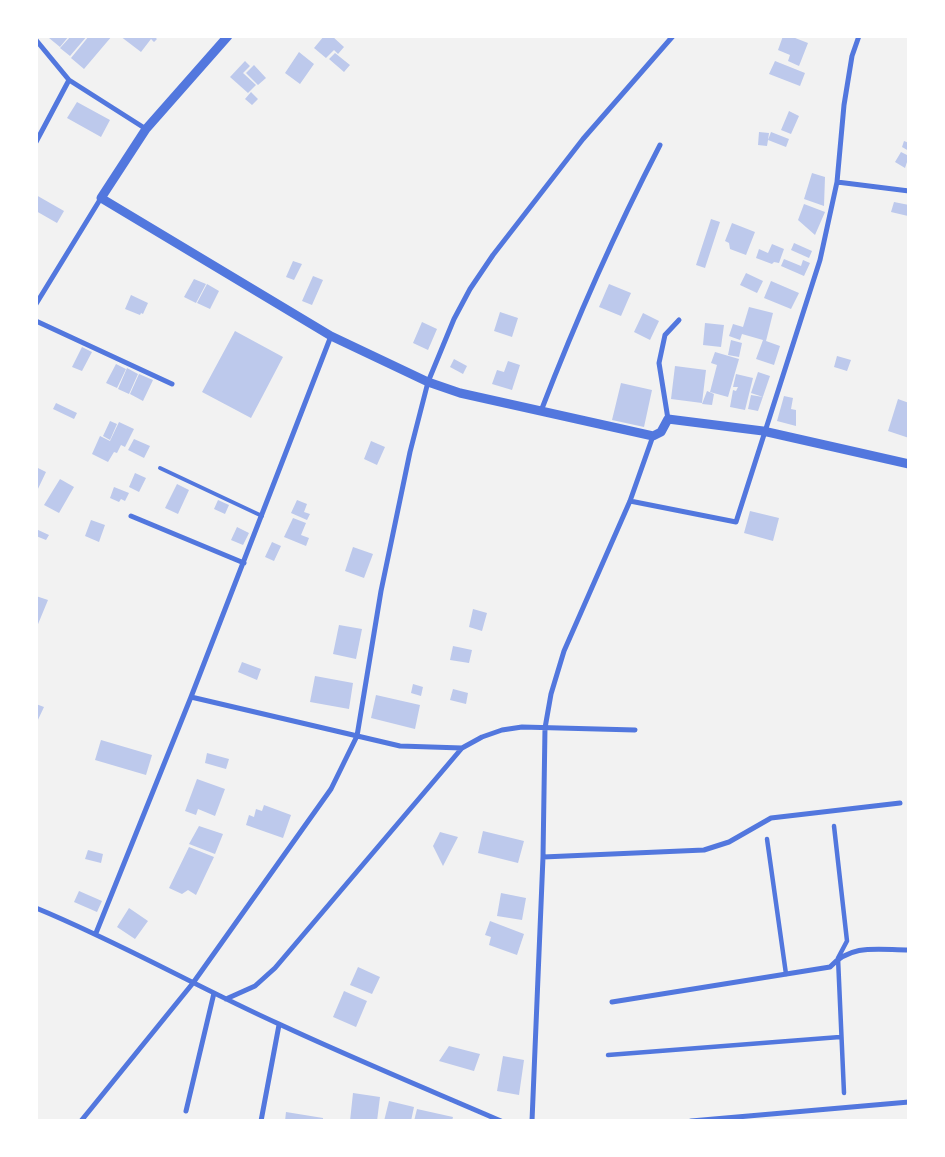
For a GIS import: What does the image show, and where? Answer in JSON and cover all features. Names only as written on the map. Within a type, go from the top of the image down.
[{"type":"street","points":[[36,304],[146,129],[228,36]]},
{"type":"street","points":[[81,1121],[193,983],[332,789],[357,736],[381,591],[410,452],[428,382],[462,304],[493,255],[583,138],[673,36]]},
{"type":"street","points":[[630,501],[736,522],[820,260],[837,182],[844,105],[852,56],[859,36]]},
{"type":"street","points":[[36,40],[69,80],[146,129]]},
{"type":"street","points":[[36,142],[69,80]]},
{"type":"street","points":[[540,412],[575,321],[603,258],[660,145]]},
{"type":"street","points":[[837,182],[909,191]]},
{"type":"street","points":[[101,198],[331,336],[428,382],[460,393],[654,436]]},
{"type":"street","points":[[532,1121],[543,857],[545,728],[551,694],[564,650],[630,501],[654,436],[661,432],[668,419],[659,363],[665,335],[679,320]]},
{"type":"street","points":[[36,321],[172,384]]},
{"type":"street","points":[[96,933],[244,563],[331,336]]},
{"type":"street","points":[[668,419],[764,431],[909,464]]},
{"type":"street","points":[[131,516],[244,563]]},
{"type":"street","points":[[191,697],[400,746],[462,748]]},
{"type":"street","points":[[226,999],[255,986],[275,968],[462,748],[482,737],[502,730],[522,727],[635,730]]},
{"type":"street","points":[[543,857],[704,850],[729,842],[771,818],[900,803]]},
{"type":"street","points":[[612,1002],[830,967],[838,958],[847,941],[834,826]]},
{"type":"street","points":[[767,839],[786,974]]},
{"type":"street","points":[[36,908],[96,933],[193,983],[280,1024],[501,1121]]},
{"type":"street","points":[[838,958],[853,950],[909,950]]},
{"type":"street","points":[[838,958],[840,1037],[844,1093]]},
{"type":"street","points":[[186,1111],[214,993]]},
{"type":"street","points":[[261,1121],[280,1024]]},
{"type":"street","points":[[608,1055],[840,1037]]},
{"type":"street","points":[[691,1121],[909,1102]]},
{"type":"lane","points":[[160,468],[262,516]]},
{"type":"building","points":[[51,36],[69,36],[60,47],[49,38]]},
{"type":"building","points":[[71,36],[87,36],[70,56],[60,48]]},
{"type":"building","points":[[89,36],[112,36],[84,69],[71,58]]},
{"type":"building","points":[[120,36],[154,36],[157,39],[154,42],[151,39],[141,52]]},
{"type":"building","points":[[324,36],[332,36],[344,47],[338,54],[334,50],[326,58],[314,48]]},
{"type":"building","points":[[783,36],[790,36],[808,43],[799,66],[788,61],[790,55],[778,50]]},
{"type":"building","points":[[299,52],[314,64],[300,84],[285,73]]},
{"type":"building","points":[[335,53],[350,65],[344,72],[329,59]]},
{"type":"building","points":[[245,61],[250,66],[243,73],[256,85],[248,93],[230,77]]},
{"type":"building","points":[[775,61],[805,73],[800,86],[769,74]]},
{"type":"building","points":[[254,65],[266,78],[258,85],[246,73]]},
{"type":"building","points":[[251,92],[258,99],[252,105],[245,99]]},
{"type":"building","points":[[77,102],[110,120],[101,137],[67,118]]},
{"type":"building","points":[[789,111],[799,116],[791,134],[781,130]]},
{"type":"building","points":[[759,132],[769,133],[767,146],[758,145]]},
{"type":"building","points":[[771,132],[789,139],[786,147],[768,140]]},
{"type":"building","points":[[904,141],[909,143],[909,151],[902,147]]},
{"type":"building","points":[[901,152],[909,156],[905,168],[895,162]]},
{"type":"building","points":[[812,173],[825,177],[824,206],[804,199]]},
{"type":"building","points":[[36,195],[64,211],[57,223],[36,211]]},
{"type":"building","points":[[894,202],[909,205],[908,216],[891,212]]},
{"type":"building","points":[[804,204],[825,212],[815,235],[798,220]]},
{"type":"building","points":[[711,219],[720,222],[705,268],[696,265]]},
{"type":"building","points":[[732,223],[755,232],[746,255],[730,249],[729,243],[725,241]]},
{"type":"building","points":[[794,243],[812,251],[809,258],[791,250]]},
{"type":"building","points":[[772,244],[784,249],[779,263],[774,262],[772,264],[756,258],[759,249],[768,253]]},
{"type":"building","points":[[784,259],[801,266],[803,260],[810,263],[804,276],[781,266]]},
{"type":"building","points":[[293,261],[302,264],[294,280],[286,277]]},
{"type":"building","points":[[746,273],[763,281],[757,293],[740,285]]},
{"type":"building","points":[[313,276],[323,280],[312,305],[302,301]]},
{"type":"building","points":[[194,279],[206,284],[196,303],[184,297]]},
{"type":"building","points":[[771,281],[799,293],[791,309],[764,298]]},
{"type":"building","points":[[207,284],[219,291],[210,309],[197,303]]},
{"type":"building","points":[[609,284],[631,293],[621,316],[599,307]]},
{"type":"building","points":[[131,295],[148,303],[143,314],[141,313],[140,315],[125,309]]},
{"type":"building","points":[[749,307],[773,313],[766,341],[780,346],[774,365],[756,359],[763,340],[742,334],[740,340],[729,336],[733,324],[743,327]]},
{"type":"building","points":[[500,312],[518,318],[512,337],[494,331]]},
{"type":"building","points":[[643,313],[659,321],[650,340],[634,332]]},
{"type":"building","points":[[422,322],[437,329],[428,350],[413,343]]},
{"type":"building","points":[[705,323],[724,325],[721,347],[703,345]]},
{"type":"building","points":[[235,331],[283,357],[251,418],[202,392]]},
{"type":"building","points":[[731,340],[742,343],[739,357],[728,355]]},
{"type":"building","points":[[82,347],[92,352],[82,371],[72,367]]},
{"type":"building","points":[[715,352],[739,359],[728,397],[710,392],[717,365],[711,363]]},
{"type":"building","points":[[837,356],[851,360],[847,371],[834,367]]},
{"type":"building","points":[[454,359],[467,366],[463,374],[450,367]]},
{"type":"building","points":[[508,361],[520,365],[512,390],[492,384],[497,370],[504,372]]},
{"type":"building","points":[[116,364],[126,369],[117,388],[106,383]]},
{"type":"building","points":[[675,366],[706,370],[702,403],[671,399]]},
{"type":"building","points":[[127,368],[138,374],[129,394],[118,389]]},
{"type":"building","points":[[758,372],[770,376],[763,397],[751,393]]},
{"type":"building","points":[[139,374],[153,380],[143,401],[130,394]]},
{"type":"building","points":[[736,374],[753,378],[745,410],[730,407],[733,390],[736,391],[738,387],[733,387]]},
{"type":"building","points":[[621,383],[652,390],[644,427],[612,420]]},
{"type":"building","points":[[707,391],[714,394],[712,405],[702,404]]},
{"type":"building","points":[[751,395],[763,397],[758,411],[748,409]]},
{"type":"building","points":[[784,396],[793,398],[791,409],[796,410],[796,426],[777,421]]},
{"type":"building","points":[[898,399],[909,403],[909,438],[888,431]]},
{"type":"building","points":[[56,403],[77,413],[74,419],[53,409]]},
{"type":"building","points":[[110,421],[117,424],[110,440],[103,436]]},
{"type":"building","points":[[119,422],[134,429],[125,447],[121,445],[117,453],[114,452],[108,462],[92,454],[100,436],[110,441]]},
{"type":"building","points":[[134,439],[150,446],[144,458],[128,450]]},
{"type":"building","points":[[371,441],[385,447],[377,465],[364,459]]},
{"type":"building","points":[[36,467],[46,472],[36,493]]},
{"type":"building","points":[[135,473],[146,478],[139,492],[129,487]]},
{"type":"building","points":[[60,479],[74,487],[59,513],[44,505]]},
{"type":"building","points":[[177,484],[189,490],[178,514],[165,508]]},
{"type":"building","points":[[114,487],[129,493],[125,501],[121,499],[119,502],[110,498]]},
{"type":"building","points":[[218,500],[229,505],[225,514],[214,509]]},
{"type":"building","points":[[297,500],[307,504],[304,512],[310,514],[307,520],[291,513]]},
{"type":"building","points":[[750,511],[779,518],[773,541],[744,533]]},
{"type":"building","points":[[293,518],[306,523],[301,535],[309,538],[306,546],[284,537]]},
{"type":"building","points":[[91,520],[105,525],[99,542],[85,536]]},
{"type":"building","points":[[237,527],[249,533],[243,545],[231,540]]},
{"type":"building","points":[[36,529],[49,535],[46,540],[36,536]]},
{"type":"building","points":[[272,542],[281,546],[274,561],[265,557]]},
{"type":"building","points":[[353,547],[373,554],[364,578],[345,571]]},
{"type":"building","points":[[36,596],[48,600],[36,629]]},
{"type":"building","points":[[473,609],[487,613],[482,631],[469,627]]},
{"type":"building","points":[[339,625],[362,629],[356,659],[333,654]]},
{"type":"building","points":[[453,646],[472,650],[469,663],[450,660]]},
{"type":"building","points":[[242,662],[261,669],[257,680],[238,672]]},
{"type":"building","points":[[315,676],[353,683],[349,709],[310,702]]},
{"type":"building","points":[[413,684],[423,687],[421,696],[411,693]]},
{"type":"building","points":[[453,689],[468,693],[466,704],[450,700]]},
{"type":"building","points":[[376,695],[420,705],[415,729],[371,718]]},
{"type":"building","points":[[36,704],[44,707],[36,724]]},
{"type":"building","points":[[101,740],[152,755],[146,775],[95,760]]},
{"type":"building","points":[[207,753],[229,759],[226,769],[205,763]]},
{"type":"building","points":[[197,779],[225,789],[215,816],[198,809],[196,815],[185,811]]},
{"type":"building","points":[[264,805],[291,815],[283,838],[246,825],[249,815],[254,817],[256,809],[262,811]]},
{"type":"building","points":[[199,826],[223,834],[215,854],[189,844]]},
{"type":"building","points":[[483,831],[524,841],[518,863],[478,853]]},
{"type":"building","points":[[440,832],[458,837],[443,866],[433,846]]},
{"type":"building","points":[[189,847],[214,857],[196,895],[188,890],[182,894],[169,888]]},
{"type":"building","points":[[88,850],[103,854],[101,863],[85,859]]},
{"type":"building","points":[[79,891],[102,901],[97,912],[74,902]]},
{"type":"building","points":[[501,893],[526,898],[522,920],[497,916]]},
{"type":"building","points":[[129,908],[148,921],[135,939],[117,927]]},
{"type":"building","points":[[490,921],[524,934],[517,955],[489,945],[491,937],[485,935]]},
{"type":"building","points":[[358,967],[380,977],[372,994],[350,985]]},
{"type":"building","points":[[344,991],[367,1001],[356,1027],[333,1017]]},
{"type":"building","points":[[449,1046],[480,1054],[474,1071],[439,1061]]},
{"type":"building","points":[[503,1056],[524,1060],[519,1095],[497,1091]]},
{"type":"building","points":[[353,1093],[380,1097],[377,1121],[350,1121]]},
{"type":"building","points":[[389,1101],[414,1107],[411,1121],[384,1121]]},
{"type":"building","points":[[417,1109],[453,1117],[452,1121],[414,1121]]},
{"type":"building","points":[[286,1112],[323,1118],[323,1121],[285,1121]]}]
